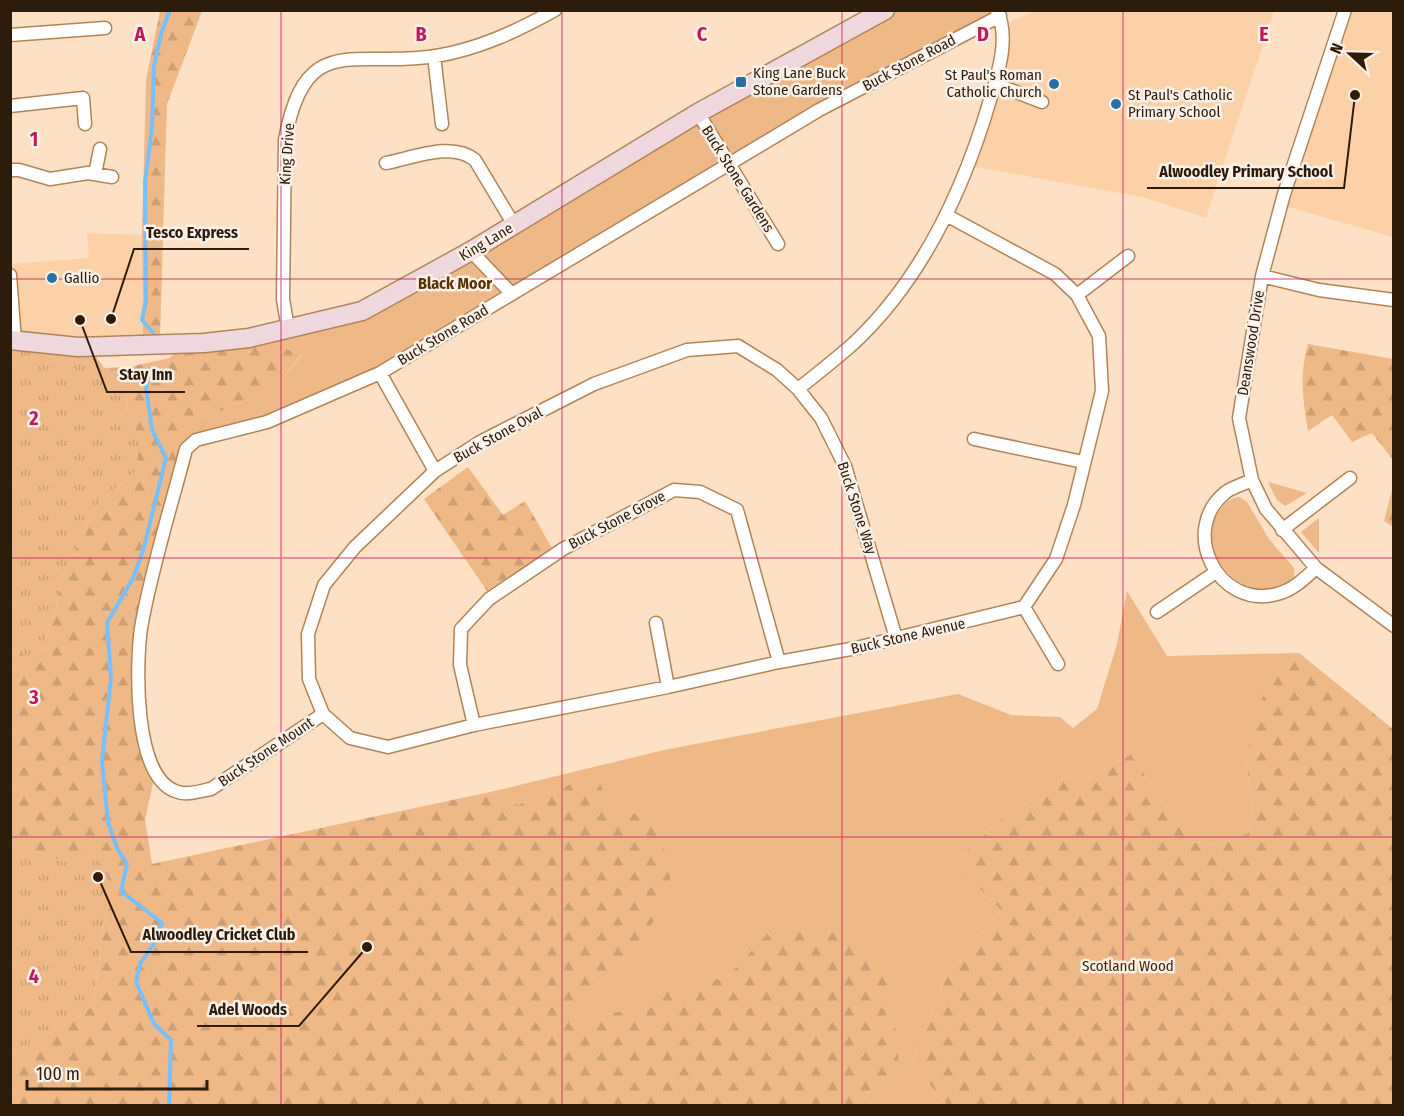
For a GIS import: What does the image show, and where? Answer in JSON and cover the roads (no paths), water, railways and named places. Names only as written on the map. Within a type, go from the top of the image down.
[{"type":"street","name":"King Drive","points":[[288,330],[283,300],[285,140],[290,115],[304,83],[324,65],[340,60],[356,57],[398,60],[472,49],[555,10]]},
{"type":"street","name":"King Lane","points":[[13,340],[78,347],[204,343],[288,330],[362,312],[471,251],[698,113],[885,10]]},
{"type":"street","name":"Deanswood Drive","points":[[1345,10],[1286,187],[1262,276],[1239,418],[1252,480],[1266,509],[1316,568],[1394,626]]},
{"type":"street","points":[[798,389],[855,342],[895,296],[929,247],[970,166],[995,84],[1002,34],[998,13]]},
{"type":"street","name":"Buck Stone Road","points":[[174,791],[155,774],[144,745],[139,698],[141,629],[186,449],[196,440],[267,422],[380,373],[819,110],[998,13]]},
{"type":"street","points":[[10,35],[105,28]]},
{"type":"street","points":[[434,56],[442,124]]},
{"type":"street","points":[[995,84],[1042,102]]},
{"type":"street","points":[[10,105],[83,98],[85,124]]},
{"type":"street","name":"Buck Stone Gardens","points":[[698,113],[778,244]]},
{"type":"street","points":[[95,174],[100,149]]},
{"type":"street","points":[[386,163],[454,150],[468,155],[475,160],[514,225]]},
{"type":"street","points":[[10,170],[19,170],[50,179],[95,174],[112,177]]},
{"type":"street","points":[[946,215],[1055,274],[1077,295],[1099,336],[1102,391],[1074,505],[1056,560],[1024,607],[1058,664]]},
{"type":"street","points":[[471,251],[511,293]]},
{"type":"street","points":[[1077,295],[1128,256]]},
{"type":"street","points":[[10,275],[13,340]]},
{"type":"street","points":[[1262,276],[1319,290],[1394,300]]},
{"type":"street","name":"Buck Stone Way","points":[[738,346],[777,370],[798,389],[821,418],[845,466],[896,638]]},
{"type":"street","name":"Buck Stone Oval","points":[[323,714],[309,679],[308,634],[324,585],[355,547],[435,471],[480,442],[594,384],[687,350],[738,346]]},
{"type":"street","points":[[380,373],[435,471]]},
{"type":"street","points":[[974,439],[1083,462]]},
{"type":"street","points":[[1282,530],[1350,478]]},
{"type":"street","points":[[1252,480],[1227,491],[1214,506],[1206,524],[1204,544],[1216,572],[1238,591],[1257,596],[1277,594],[1295,586],[1316,568]]},
{"type":"street","name":"Buck Stone Grove","points":[[474,726],[460,665],[461,629],[489,599],[562,549],[674,490],[700,492],[737,510],[779,662]]},
{"type":"street","points":[[1157,612],[1216,572]]},
{"type":"street","name":"Buck Stone Avenue","points":[[323,714],[350,738],[388,747],[474,726],[856,648],[1024,607]]},
{"type":"street","points":[[656,623],[668,687]]},
{"type":"street","name":"Buck Stone Mount","points":[[174,791],[191,793],[211,789],[323,714]]},
{"type":"waterway","points":[[154,334],[142,320],[146,301],[145,183],[152,127],[154,66],[161,34],[170,10]]},
{"type":"waterway","points":[[150,369],[146,387],[152,430],[166,458],[143,551],[133,578],[107,623],[111,678],[102,761],[108,822],[117,848],[127,864],[121,891],[162,923],[154,944],[140,964],[136,982],[154,1024],[171,1040],[169,1106]]},
{"type":"place","name":"King Lane Buck Stone Gardens","points":[[741,82]]},
{"type":"place","name":"St Paul's Roman Catholic Church","points":[[1054,84]]},
{"type":"place","name":"Alwoodley Primary School","points":[[1355,95]]},
{"type":"place","name":"St Paul's Catholic Primary School","points":[[1116,104]]},
{"type":"place","name":"Gallio","points":[[52,278]]},
{"type":"place","name":"Tesco Express","points":[[111,319]]},
{"type":"place","name":"Stay Inn","points":[[80,320]]},
{"type":"place","name":"Alwoodley Cricket Club","points":[[98,877]]},
{"type":"place","name":"Adel Woods","points":[[367,947]]},
{"type":"district","name":"Black Moor","points":[[455,283]]},
{"type":"park label","name":"Scotland Wood","points":[[1128,966]]}]
